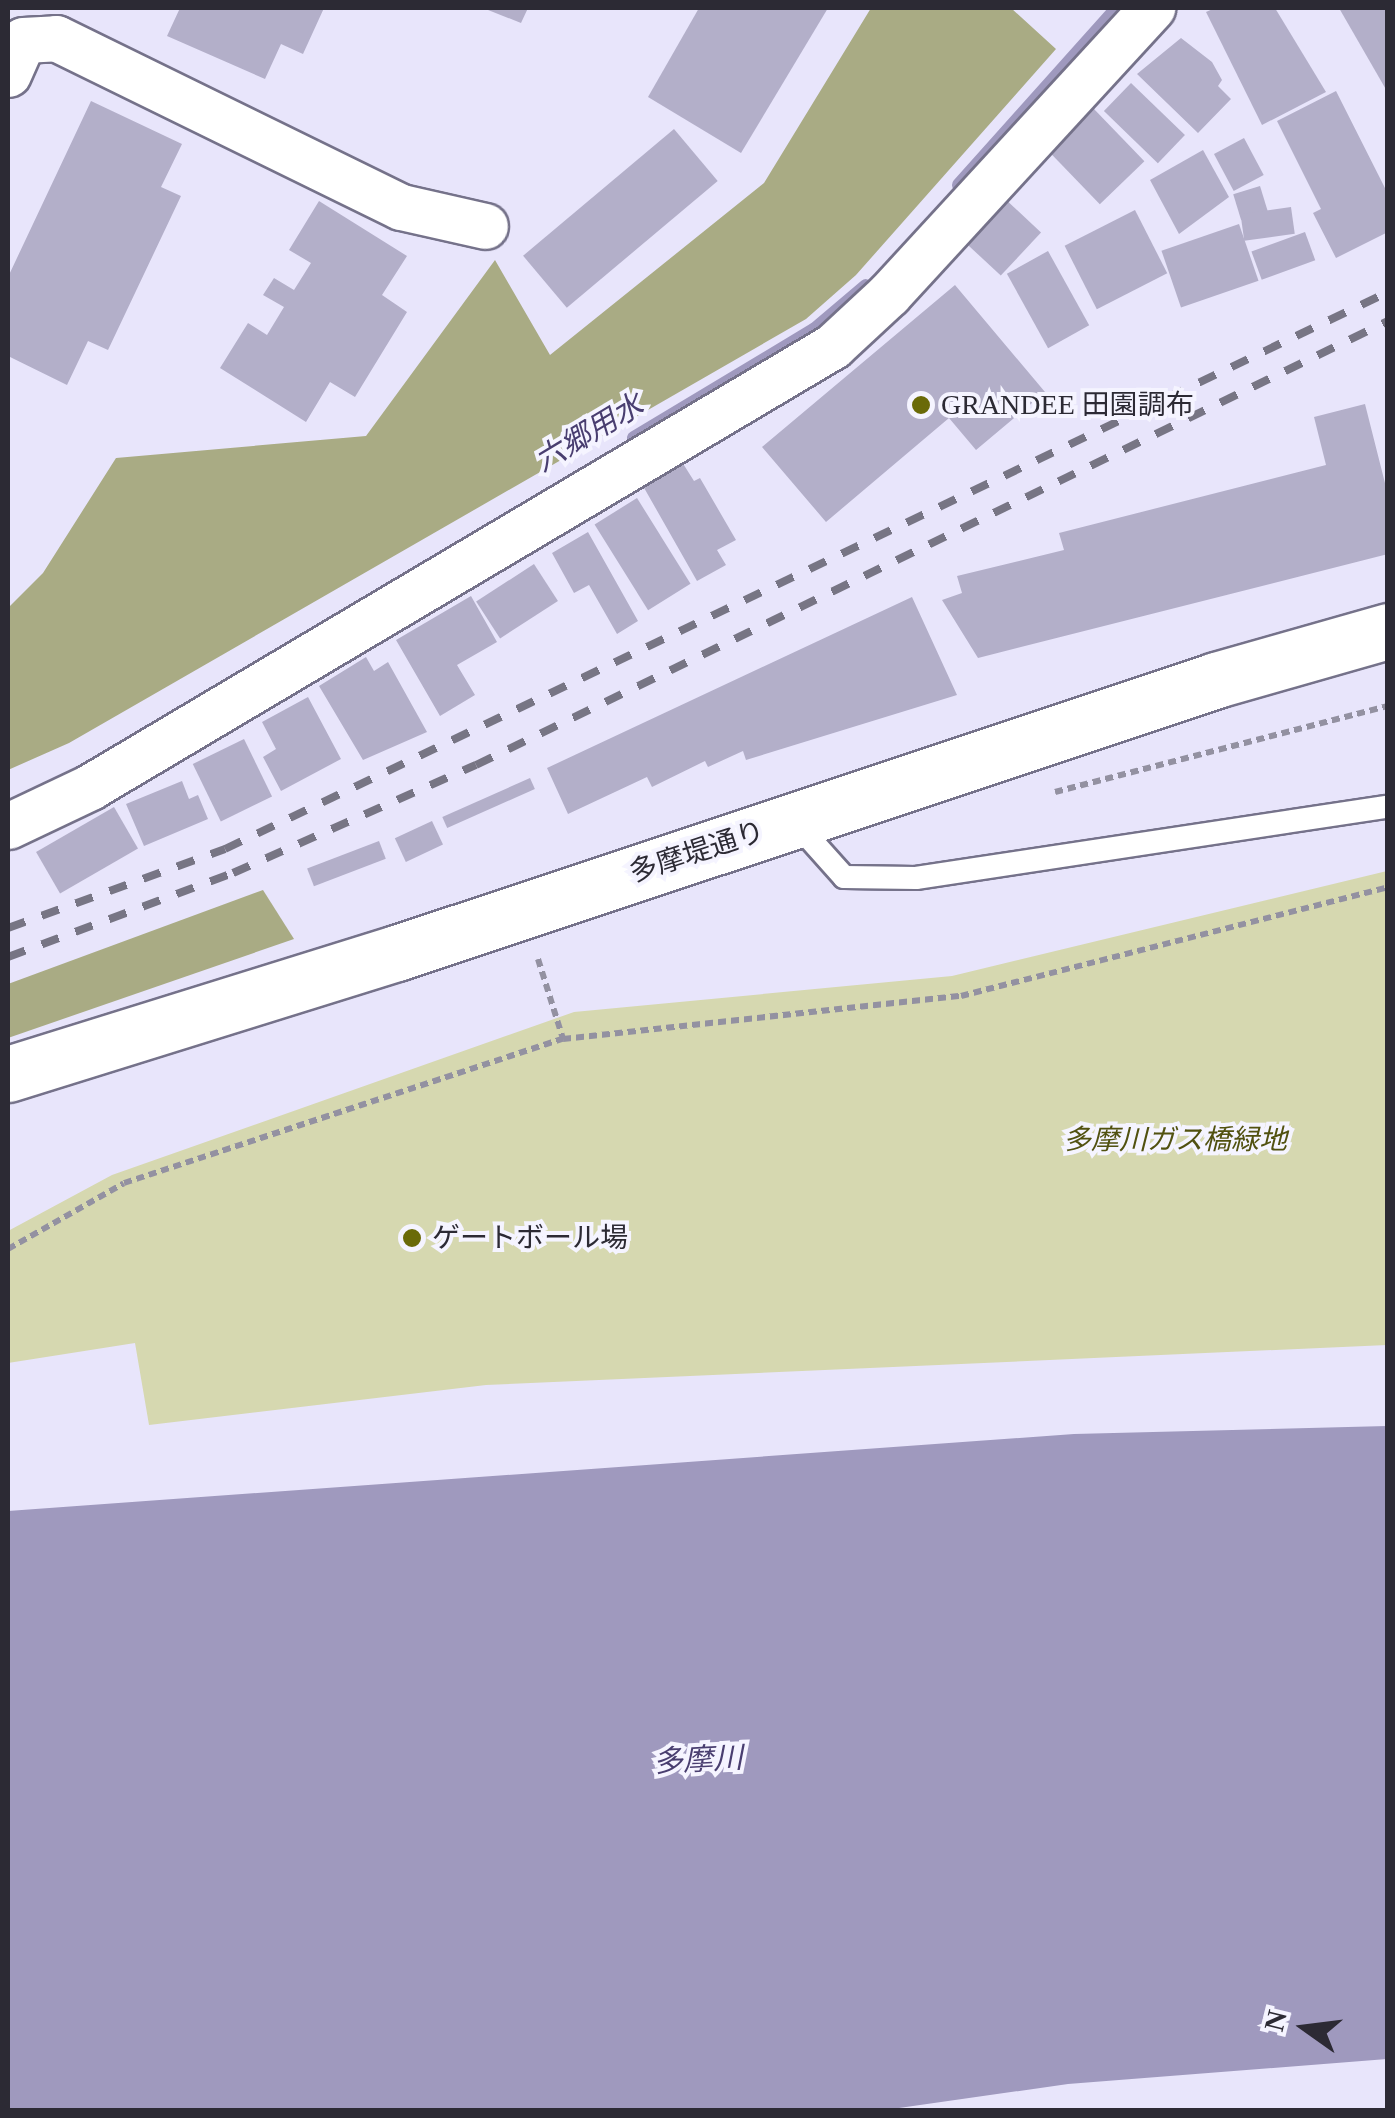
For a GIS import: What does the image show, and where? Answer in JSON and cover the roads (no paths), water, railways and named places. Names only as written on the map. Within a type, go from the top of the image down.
[{"type":"main road","name":"多摩堤通り","points":[[8,1074],[794,821],[1216,680],[1388,632]]},
{"type":"street","points":[[8,826],[90,787],[833,346],[889,294],[1152,8]]},
{"type":"street","points":[[8,74],[23,40],[64,23],[401,206],[485,226]]},
{"type":"lane","points":[[794,821],[844,877],[916,878],[1388,807]]},
{"type":"water","name":"多摩川","points":[[1387,1426],[1387,2059],[1068,2084],[885,2110],[8,2110],[8,1511],[1074,1434]]},
{"type":"waterway","name":"六郷用水","points":[[959,185],[1117,8]]},
{"type":"waterway","name":"六郷用水","points":[[634,438],[814,330],[866,286]]},
{"type":"railway","points":[[8,928],[225,849],[1388,292]]},
{"type":"railway","points":[[8,957],[233,873],[476,765],[1388,321]]},
{"type":"place","name":"GRANDEE 田園調布","points":[[921,405]]},
{"type":"place","name":"ゲートボール場","points":[[412,1238]]},
{"type":"park label","name":"多摩川ガス橋緑地","points":[[1175,1140]]}]
